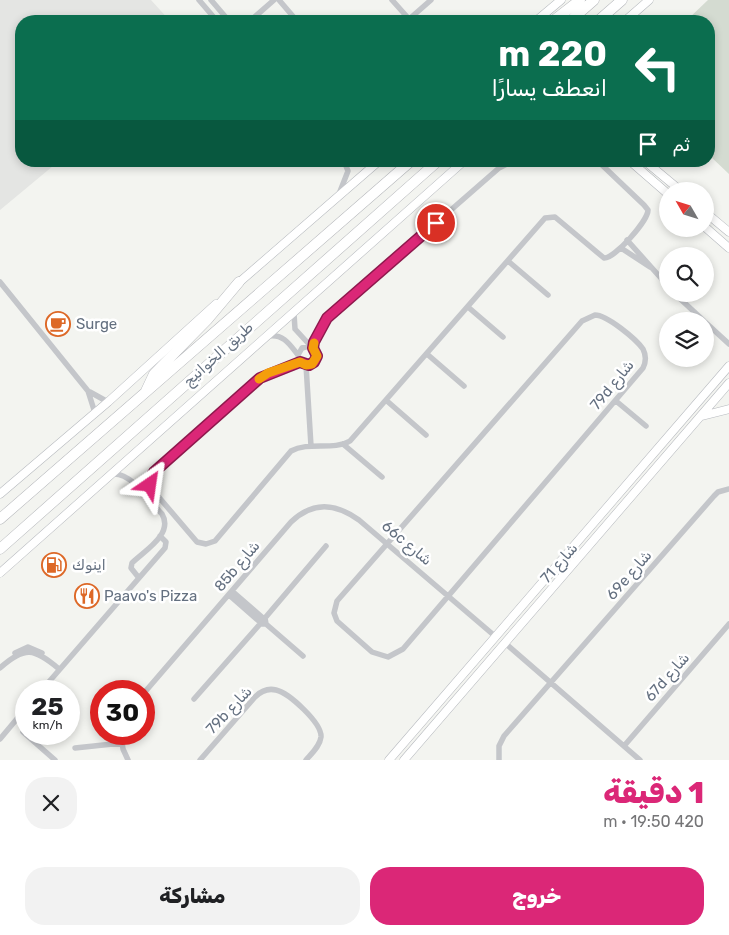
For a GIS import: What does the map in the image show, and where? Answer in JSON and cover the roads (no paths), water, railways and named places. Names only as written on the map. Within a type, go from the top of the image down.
[{"type":"highway","points":[[561,15],[580,0]]},
{"type":"highway","points":[[577,15],[594,0]]},
{"type":"highway","points":[[605,15],[622,0]]},
{"type":"highway","name":"طريق الخوانيج","points":[[0,519],[404,167]]},
{"type":"highway","name":"طريق الخوانيج","points":[[0,548],[431,167]]},
{"type":"highway","points":[[145,393],[154,374],[207,320],[239,282]]},
{"type":"street","points":[[199,0],[212,15]]},
{"type":"street","points":[[211,0],[224,15]]},
{"type":"street","points":[[258,15],[274,0]]},
{"type":"street","points":[[279,0],[292,15]]},
{"type":"street","points":[[392,0],[404,15]]},
{"type":"street","points":[[414,15],[431,0]]},
{"type":"street","points":[[543,15],[561,0]]},
{"type":"street","points":[[632,15],[649,0]]},
{"type":"street","points":[[337,198],[348,171],[346,167]]},
{"type":"street","points":[[0,494],[108,402],[239,282],[372,167]]},
{"type":"street","points":[[0,573],[114,474],[457,167]]},
{"type":"street","points":[[299,353],[311,347],[319,330],[334,312],[501,167]]},
{"type":"street","points":[[294,314],[294,326],[317,353],[316,360],[312,364],[303,364],[268,373],[154,472],[150,478],[150,485],[195,540],[203,544],[209,544],[214,541],[284,456],[294,449],[343,444],[350,441],[387,401],[545,218],[551,216],[604,258],[611,258],[647,217],[647,207],[603,167]]},
{"type":"street","points":[[637,167],[659,186]]},
{"type":"street","points":[[652,167],[670,182]]},
{"type":"street","points":[[714,220],[729,232]]},
{"type":"street","points":[[714,235],[729,248]]},
{"type":"street","points":[[627,240],[659,276]]},
{"type":"street","points":[[621,248],[650,267]]},
{"type":"street","points":[[508,261],[548,295]]},
{"type":"street","points":[[0,282],[88,391],[95,413]]},
{"type":"street","points":[[684,302],[694,312]]},
{"type":"street","points":[[468,307],[503,337]]},
{"type":"street","name":"79d شارع","points":[[591,315],[602,316],[640,346],[645,355],[643,368],[403,649],[394,656],[377,655],[340,624],[334,614],[337,601],[388,543],[582,321],[591,315]]},
{"type":"street","points":[[714,330],[729,344]]},
{"type":"street","points":[[269,336],[279,336],[299,353],[303,364],[311,446]]},
{"type":"street","points":[[427,354],[464,386]]},
{"type":"street","name":"شارع 71","points":[[390,760],[729,366]]},
{"type":"street","name":"شارع 71","points":[[404,760],[729,384]]},
{"type":"street","points":[[88,391],[108,402]]},
{"type":"street","points":[[387,401],[426,435]]},
{"type":"street","points":[[616,401],[646,426]]},
{"type":"street","points":[[700,417],[729,409]]},
{"type":"street","points":[[343,444],[382,477]]},
{"type":"street","points":[[114,474],[122,475],[130,480],[162,514],[165,525],[160,536],[132,563],[131,568],[138,578]]},
{"type":"street","name":"69e شارع","points":[[499,760],[499,746],[504,736],[714,496],[718,492],[729,489]]},
{"type":"street","name":"66c شارع","points":[[291,522],[308,509],[330,506],[350,513],[388,543],[496,637]]},
{"type":"street","name":"85b شارع","points":[[155,680],[291,522]]},
{"type":"street","points":[[50,680],[166,546],[166,542],[160,536]]},
{"type":"street","points":[[194,699],[326,546]]},
{"type":"street","points":[[231,593],[303,656]]},
{"type":"street","points":[[528,600],[531,603],[530,606],[506,635],[505,643],[640,760]]},
{"type":"street","name":"67d شارع","points":[[624,746],[729,624]]},
{"type":"street","points":[[0,668],[18,650],[28,647],[38,650],[59,669]]},
{"type":"street","name":"79b شارع","points":[[200,760],[255,697],[262,691],[271,690],[284,694],[320,727],[321,740],[306,760]]},
{"type":"street","points":[[0,740],[15,722]]},
{"type":"street","points":[[38,745],[55,760]]},
{"type":"street","points":[[75,748],[103,745]]},
{"type":"street","points":[[123,745],[128,760]]},
{"type":"place","name":"Surge","points":[[58,324]]},
{"type":"place","name":"اينوك","points":[[54,565]]},
{"type":"place","name":"Paavo's Pizza","points":[[87,596]]}]
